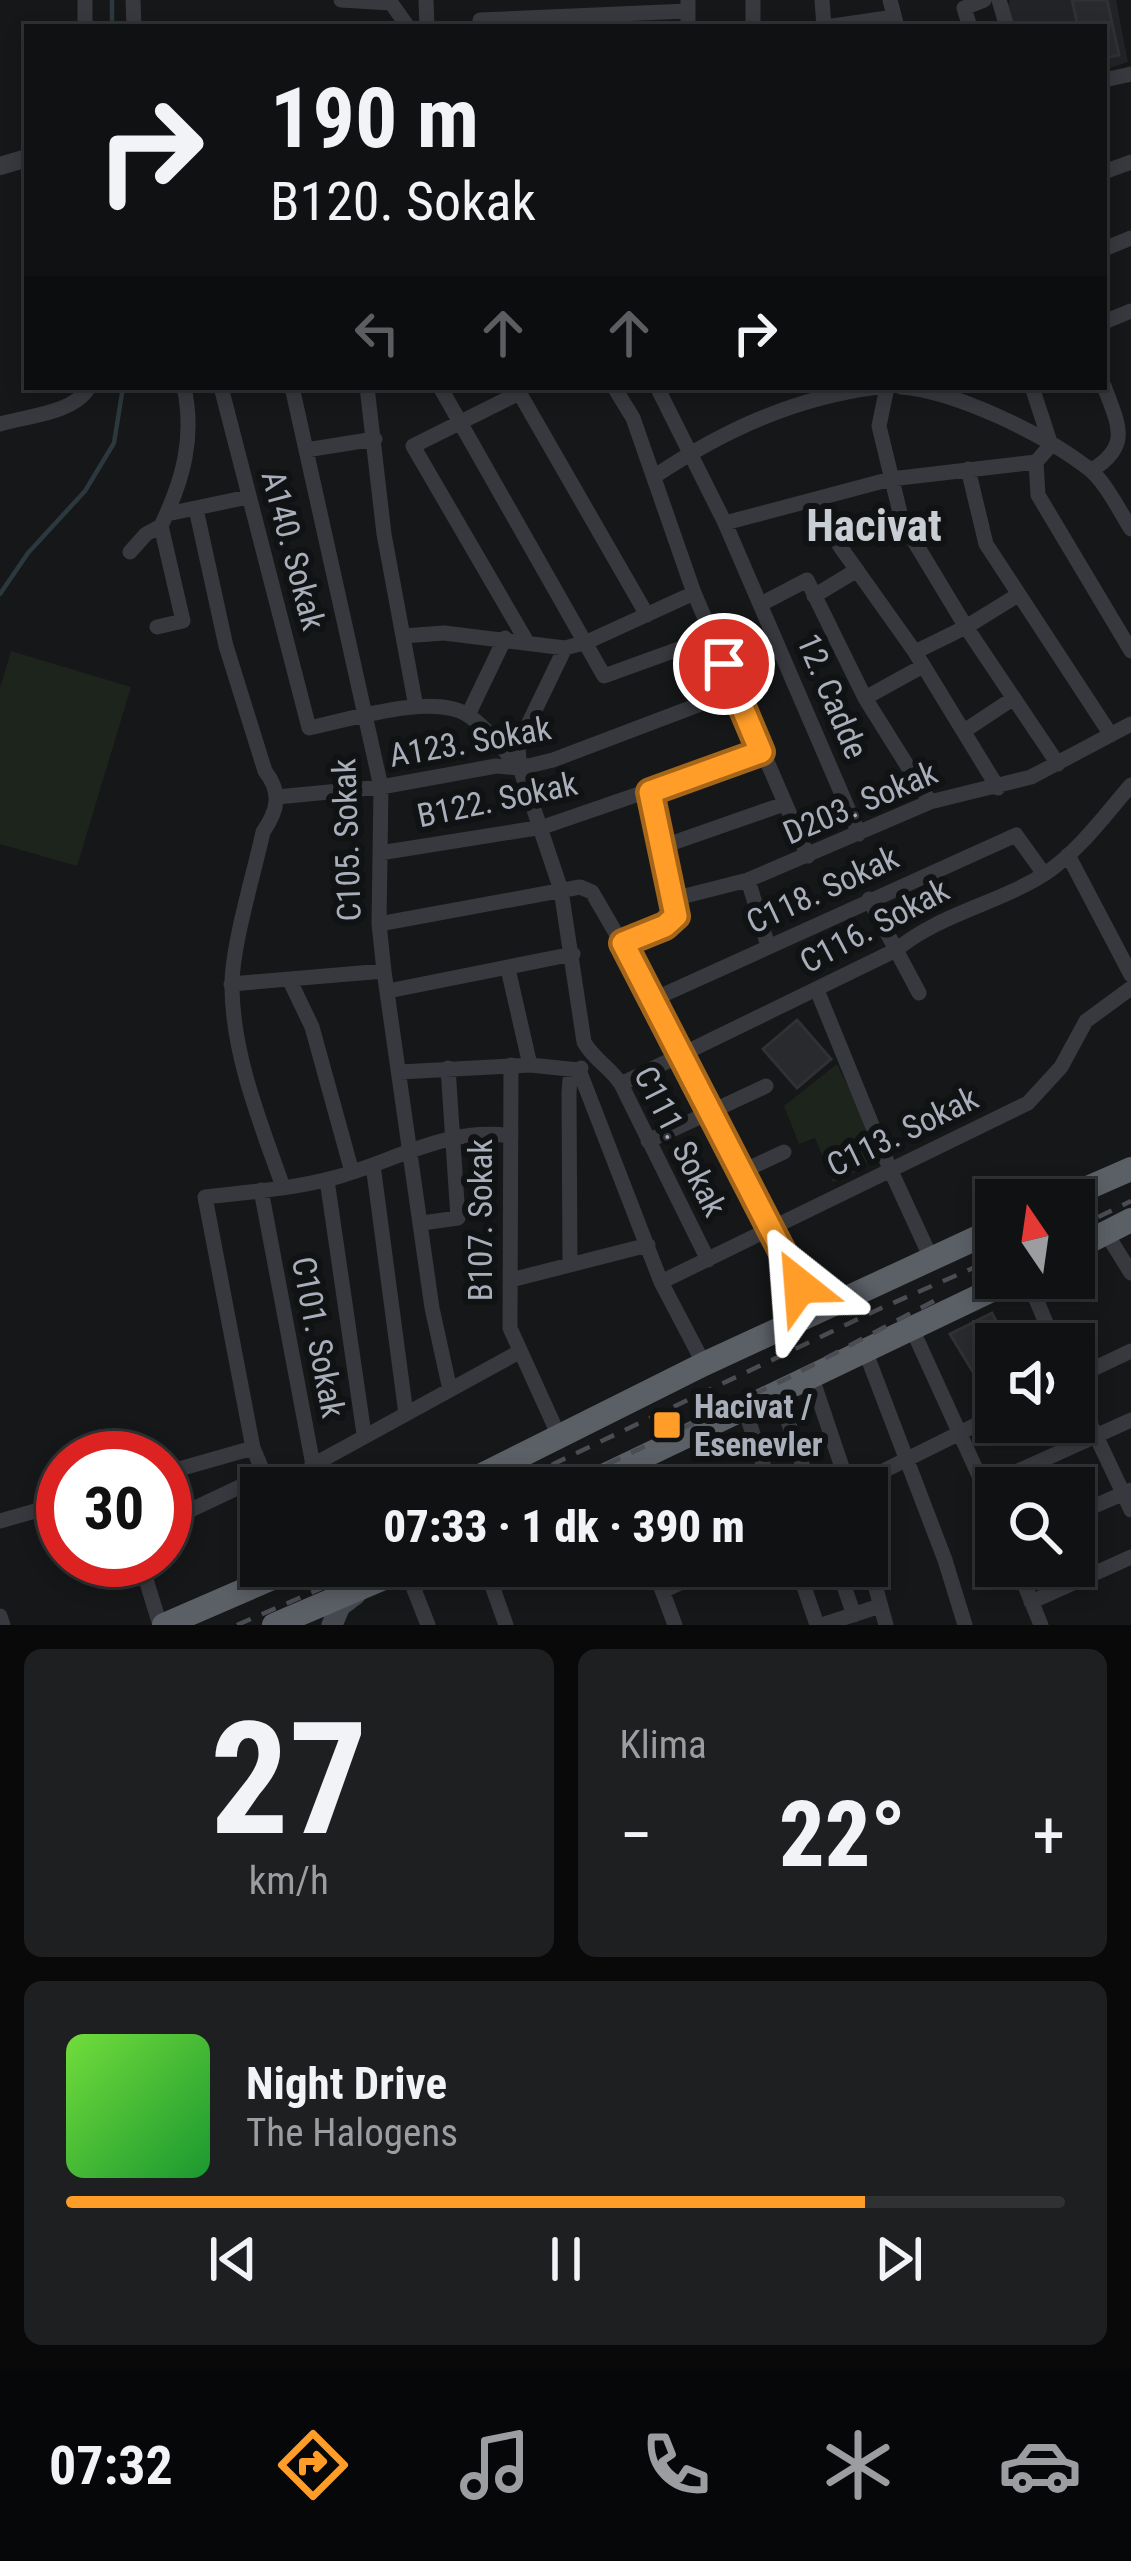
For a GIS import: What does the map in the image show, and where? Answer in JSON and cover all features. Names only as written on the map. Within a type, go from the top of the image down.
[{"type":"highway","points":[[1095,1184],[1131,1167]]},
{"type":"highway","points":[[1095,1238],[1131,1220]]},
{"type":"highway","points":[[498,1467],[704,1364],[975,1238]]},
{"type":"highway","points":[[642,1467],[745,1410],[976,1299]]},
{"type":"highway","points":[[162,1625],[251,1587]]},
{"type":"highway","points":[[274,1625],[366,1587]]},
{"type":"main road","points":[[332,1625],[340,1606],[367,1587]]},
{"type":"street","points":[[341,0],[390,2]]},
{"type":"street","points":[[969,24],[964,8],[984,0]]},
{"type":"street","points":[[480,20],[688,13]]},
{"type":"street","points":[[841,24],[894,14]]},
{"type":"street","points":[[0,424],[66,406],[82,399],[86,390]]},
{"type":"street","points":[[157,627],[183,621],[164,520],[186,466],[190,438],[184,390]]},
{"type":"street","name":"A140. Sokak","points":[[222,390],[309,728],[368,715]]},
{"type":"street","name":"C105. Sokak","points":[[293,390],[381,788],[379,924],[384,971],[432,1307],[450,1390]]},
{"type":"street","points":[[367,390],[384,534],[416,707]]},
{"type":"street","points":[[442,390],[604,676],[712,638]]},
{"type":"street","points":[[526,642],[413,446],[518,390],[646,615]]},
{"type":"street","points":[[616,390],[633,418],[712,638],[808,856]]},
{"type":"street","name":"12. Cadde","points":[[658,390],[725,524],[860,834]]},
{"type":"street","points":[[655,476],[750,420],[850,390]]},
{"type":"street","points":[[883,390],[879,426],[902,521],[1058,764]]},
{"type":"street","points":[[934,390],[973,405],[1092,470],[1129,521]]},
{"type":"street","points":[[967,390],[973,405]]},
{"type":"street","points":[[1033,390],[1051,445]]},
{"type":"street","points":[[1092,470],[1114,459],[1122,444],[1122,430],[1106,390]]},
{"type":"street","points":[[306,450],[375,439]]},
{"type":"street","points":[[725,524],[891,479],[1036,462],[1051,445]]},
{"type":"street","points":[[1036,462],[1038,495],[1131,651]]},
{"type":"street","points":[[968,469],[986,544],[1111,735]]},
{"type":"street","points":[[130,552],[164,520],[248,497]]},
{"type":"street","points":[[196,509],[226,646],[277,796],[275,814],[263,832],[231,984],[236,1032],[252,1098],[283,1187]]},
{"type":"street","points":[[839,545],[919,659],[998,788]]},
{"type":"street","points":[[814,596],[857,570]]},
{"type":"street","points":[[761,604],[806,580],[865,698],[930,802]]},
{"type":"street","points":[[404,636],[444,633],[565,648],[694,592]]},
{"type":"street","points":[[865,698],[1018,595]]},
{"type":"street","points":[[468,715],[505,638]]},
{"type":"street","points":[[520,768],[518,749],[523,735],[565,648]]},
{"type":"street","name":"A123. Sokak","points":[[277,796],[381,788],[496,766],[520,768],[735,691]]},
{"type":"street","points":[[964,731],[1014,698]]},
{"type":"street","points":[[368,715],[446,706],[468,715],[520,768]]},
{"type":"street","name":"D203. Sokak","points":[[673,899],[748,880],[930,802],[965,791],[998,788],[1058,764],[1131,724]]},
{"type":"street","name":"B122. Sokak","points":[[380,854],[543,827],[761,752]]},
{"type":"street","name":"C111. Sokak","points":[[520,768],[561,890],[584,1042],[593,1059],[611,1070],[621,1084],[708,1260]]},
{"type":"street","name":"C116. Sokak","points":[[621,1084],[896,950],[923,928],[1044,874],[1069,855],[1131,785]]},
{"type":"street","points":[[623,943],[665,926],[676,916],[650,792]]},
{"type":"street","points":[[662,847],[784,804]]},
{"type":"street","name":"C118. Sokak","points":[[654,1000],[1016,835],[1044,874]]},
{"type":"street","points":[[1069,855],[1131,973]]},
{"type":"street","points":[[748,880],[768,946]]},
{"type":"street","points":[[379,924],[580,887],[592,892],[654,1000],[815,1314]]},
{"type":"street","points":[[869,899],[919,993]]},
{"type":"street","points":[[388,991],[573,954]]},
{"type":"street","points":[[508,969],[530,1064]]},
{"type":"street","points":[[231,984],[384,971]]},
{"type":"street","points":[[290,981],[312,1028],[352,1172]]},
{"type":"street","name":"C113. Sokak","points":[[661,1282],[1028,1103],[1061,1067],[1086,1022],[1131,988]]},
{"type":"street","points":[[817,990],[931,1258]]},
{"type":"street","points":[[570,1264],[570,1080],[593,1059]]},
{"type":"street","points":[[400,1072],[530,1064],[579,1070]]},
{"type":"street","name":"B107. Sokak","points":[[511,1065],[510,1328],[560,1436]]},
{"type":"street","points":[[422,1223],[458,1218],[448,1068]]},
{"type":"street","points":[[579,1070],[661,1282],[704,1364]]},
{"type":"street","points":[[648,1142],[766,1086]]},
{"type":"street","points":[[261,1467],[205,1197],[327,1180],[452,1136],[481,1131],[511,1136]]},
{"type":"street","points":[[741,1172],[784,1152]]},
{"type":"street","points":[[373,1166],[406,1414]]},
{"type":"street","points":[[327,1180],[364,1434]]},
{"type":"street","name":"C101. Sokak","points":[[261,1190],[313,1465]]},
{"type":"street","points":[[1106,1233],[1131,1273]]},
{"type":"street","points":[[511,1280],[648,1245]]},
{"type":"street","points":[[914,1331],[977,1467]]},
{"type":"street","points":[[1095,1368],[1131,1351]]},
{"type":"street","points":[[313,1465],[519,1352]]},
{"type":"street","points":[[866,1353],[965,1625]]},
{"type":"street","points":[[812,1378],[842,1467]]},
{"type":"street","points":[[779,1394],[803,1467]]},
{"type":"street","points":[[745,1410],[764,1467]]},
{"type":"street","points":[[1028,1467],[1131,1420]]},
{"type":"street","points":[[888,1467],[975,1424]]},
{"type":"street","points":[[1095,1509],[1129,1498],[1096,1436]]},
{"type":"street","points":[[192,1465],[254,1448]]},
{"type":"street","points":[[192,1511],[240,1493]]},
{"type":"street","points":[[0,1521],[36,1511]]},
{"type":"street","points":[[1031,1601],[1131,1557]]},
{"type":"street","points":[[149,1587],[162,1625]]},
{"type":"street","points":[[416,1587],[428,1625]]},
{"type":"street","points":[[492,1587],[506,1625]]},
{"type":"street","points":[[661,1587],[675,1625]]},
{"type":"street","points":[[663,1591],[671,1587]]},
{"type":"street","points":[[805,1587],[820,1625],[880,1606]]},
{"type":"street","points":[[844,1587],[854,1615]]},
{"type":"street","points":[[875,1587],[886,1625]]},
{"type":"street","points":[[1025,1587],[1041,1625]]},
{"type":"street","points":[[0,1616],[3,1625]]},
{"type":"shaded area","points":[[1010,0],[1116,0],[1128,62],[1107,69],[1107,24],[1011,24]]},
{"type":"shaded area","points":[[11,651],[131,687],[77,866],[0,844],[0,688]]},
{"type":"shaded area","points":[[837,1064],[861,1115],[870,1154],[860,1169],[833,1182],[815,1138],[799,1144],[784,1106]]},
{"type":"building","points":[[1072,0],[1107,0],[1119,55],[1107,57],[1107,24],[1077,24]]},
{"type":"building","points":[[797,1020],[831,1059],[797,1088],[763,1049]]},
{"type":"building","points":[[992,1313],[997,1323],[975,1323],[975,1375],[950,1334]]},
{"type":"waterway","points":[[112,0],[112,24]]},
{"type":"waterway","points":[[0,594],[28,553],[85,491],[114,443],[123,390]]},
{"type":"railway","points":[[1095,1219],[1131,1201]]},
{"type":"railway","points":[[547,1467],[975,1267]]},
{"type":"railway","points":[[602,1467],[934,1301]]},
{"type":"railway","points":[[237,1625],[325,1587]]},
{"type":"place","name":"Hacivat / Esenevler","points":[[667,1425]]},
{"type":"district","name":"Hacivat","points":[[874,525]]},
{"type":"route","points":[[724,664],[761,752],[650,792],[676,916],[665,926],[623,943],[800,1286]]}]
